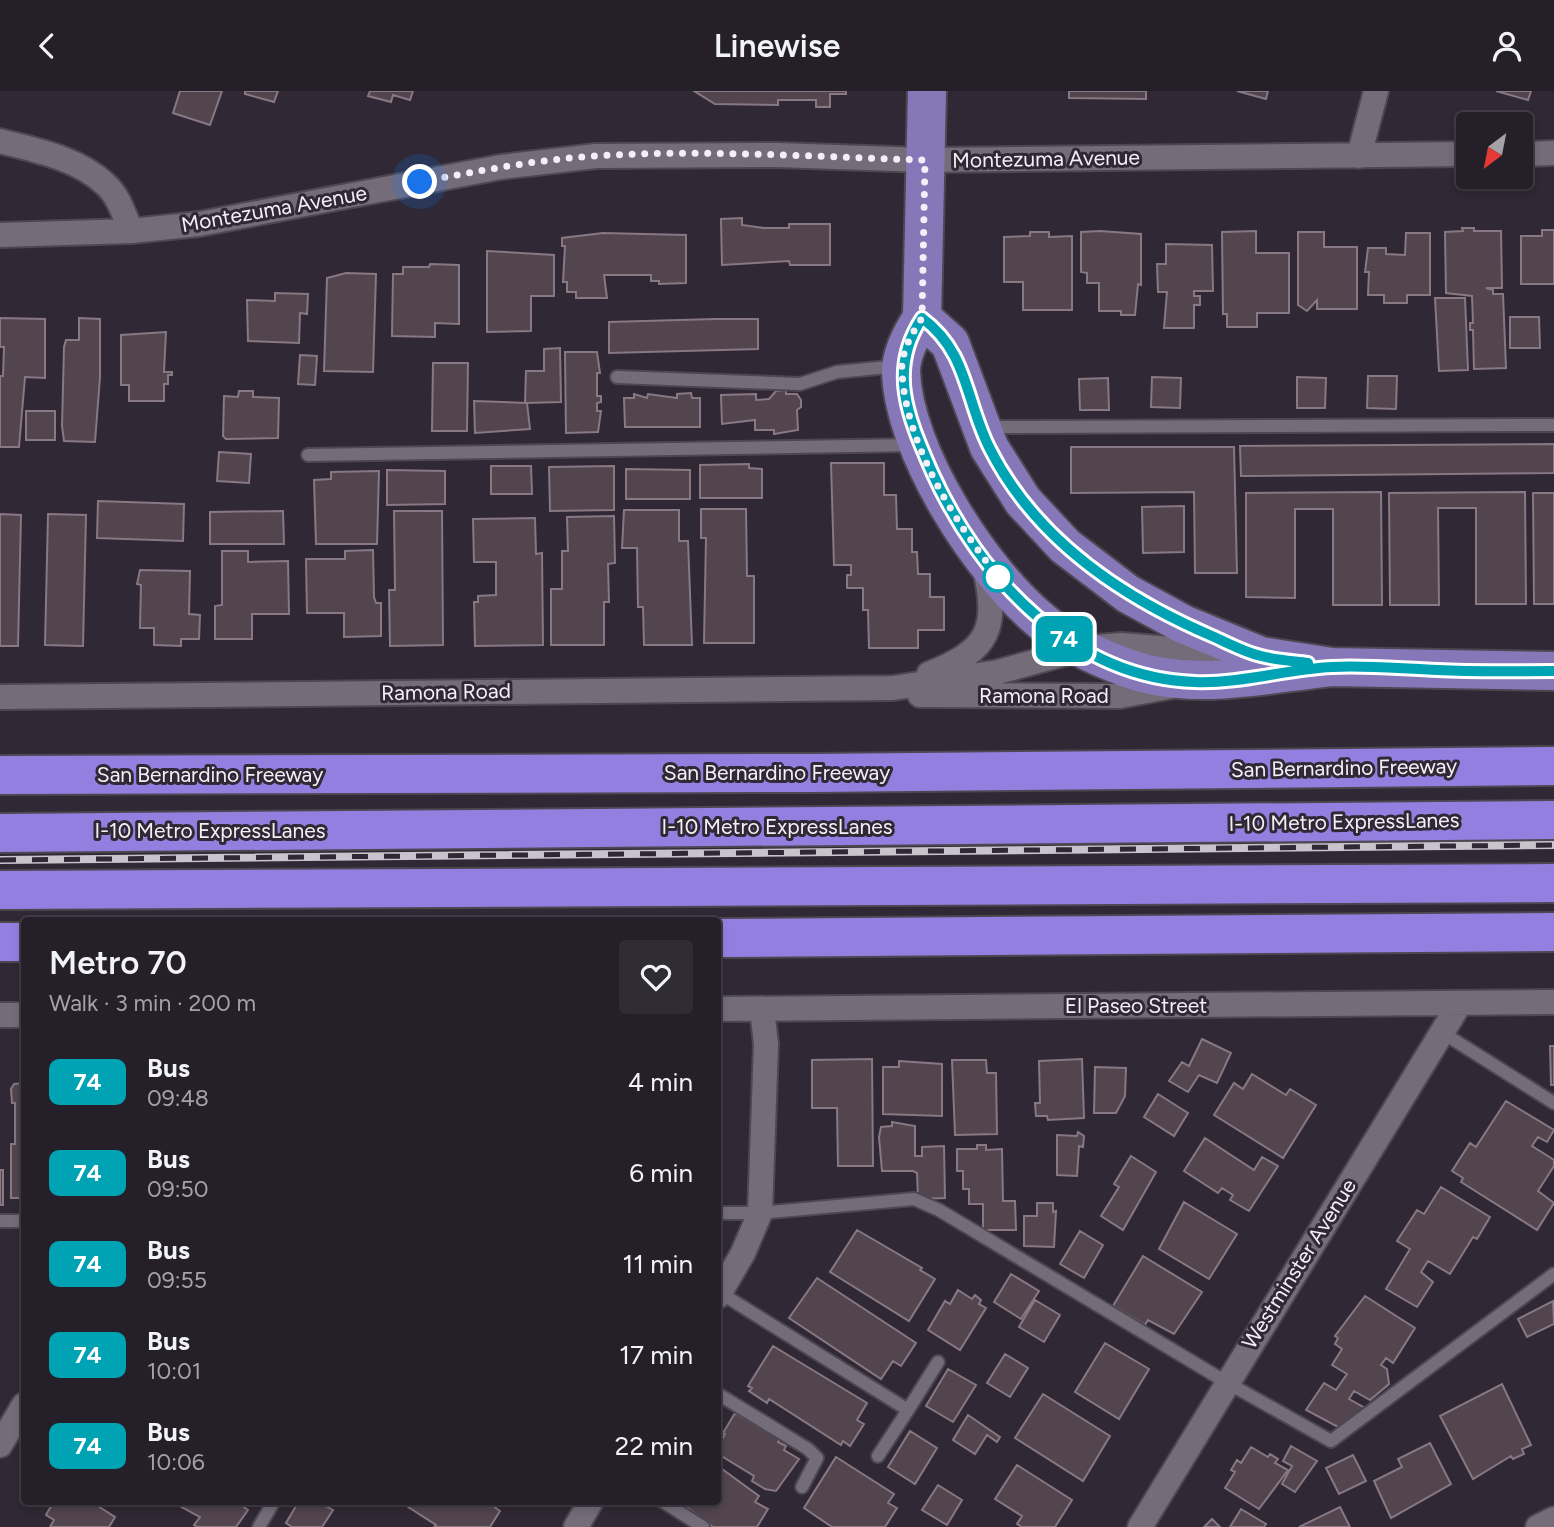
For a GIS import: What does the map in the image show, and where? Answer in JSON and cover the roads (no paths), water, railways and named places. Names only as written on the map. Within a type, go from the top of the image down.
[{"type":"highway","name":"San Bernardino Freeway","points":[[0,775],[799,773],[1554,765]]},
{"type":"highway","name":"I-10 Metro ExpressLanes","points":[[0,833],[1554,820]]},
{"type":"highway","points":[[0,890],[1554,883]]},
{"type":"highway","points":[[721,938],[1554,932]]},
{"type":"highway","points":[[0,942],[21,942]]},
{"type":"main road","points":[[927,91],[922,318],[912,334],[902,365],[907,401],[921,445],[940,488],[982,557],[1038,619],[1065,639],[1125,668],[1154,676],[1196,682],[1332,667],[1554,671]]},
{"type":"main road","points":[[922,318],[950,343],[980,426],[1004,474],[1023,501],[1065,545],[1128,594],[1182,624],[1261,656],[1332,667]]},
{"type":"street","points":[[1359,156],[1376,91]]},
{"type":"street","points":[[0,141],[65,161],[105,184],[120,202],[131,231]]},
{"type":"street","points":[[1533,153],[1554,153]]},
{"type":"street","name":"Montezuma Avenue","points":[[0,235],[131,231],[199,224],[501,167],[596,156],[753,155],[925,160],[1456,154]]},
{"type":"street","points":[[892,688],[960,662],[982,641],[992,608],[982,557]]},
{"type":"street","name":"Ramona Road","points":[[0,697],[892,688],[998,672],[1085,648],[1134,646],[1261,656]]},
{"type":"street","name":"Ramona Road","points":[[892,688],[932,697],[1121,696],[1196,682]]},
{"type":"street","name":"El Paseo Street","points":[[721,1009],[1554,1002]]},
{"type":"street","name":"Westminster Avenue","points":[[1140,1527],[1226,1382],[1460,1003]]},
{"type":"street","points":[[721,1289],[743,1253],[760,1213],[766,1044],[762,1009]]},
{"type":"street","points":[[0,1015],[21,1015]]},
{"type":"street","points":[[0,1444],[21,1410]]},
{"type":"street","points":[[576,1527],[589,1505]]},
{"type":"street","points":[[1538,1527],[1554,1519]]},
{"type":"lane","points":[[617,377],[800,384],[837,372],[902,365]]},
{"type":"lane","points":[[980,426],[1554,425]]},
{"type":"lane","points":[[309,455],[921,445]]},
{"type":"lane","points":[[1443,1033],[1554,1103]]},
{"type":"lane","points":[[721,1213],[760,1213],[914,1199],[939,1210],[1226,1382],[1331,1441],[1554,1274]]},
{"type":"lane","points":[[0,1221],[21,1221]]},
{"type":"lane","points":[[721,1296],[908,1410]]},
{"type":"lane","points":[[878,1456],[938,1362]]},
{"type":"lane","points":[[721,1396],[808,1449],[817,1458],[802,1487]]},
{"type":"lane","points":[[259,1527],[272,1505]]},
{"type":"lane","points":[[668,1505],[703,1527]]},
{"type":"railway","points":[[0,860],[1554,845]]}]
